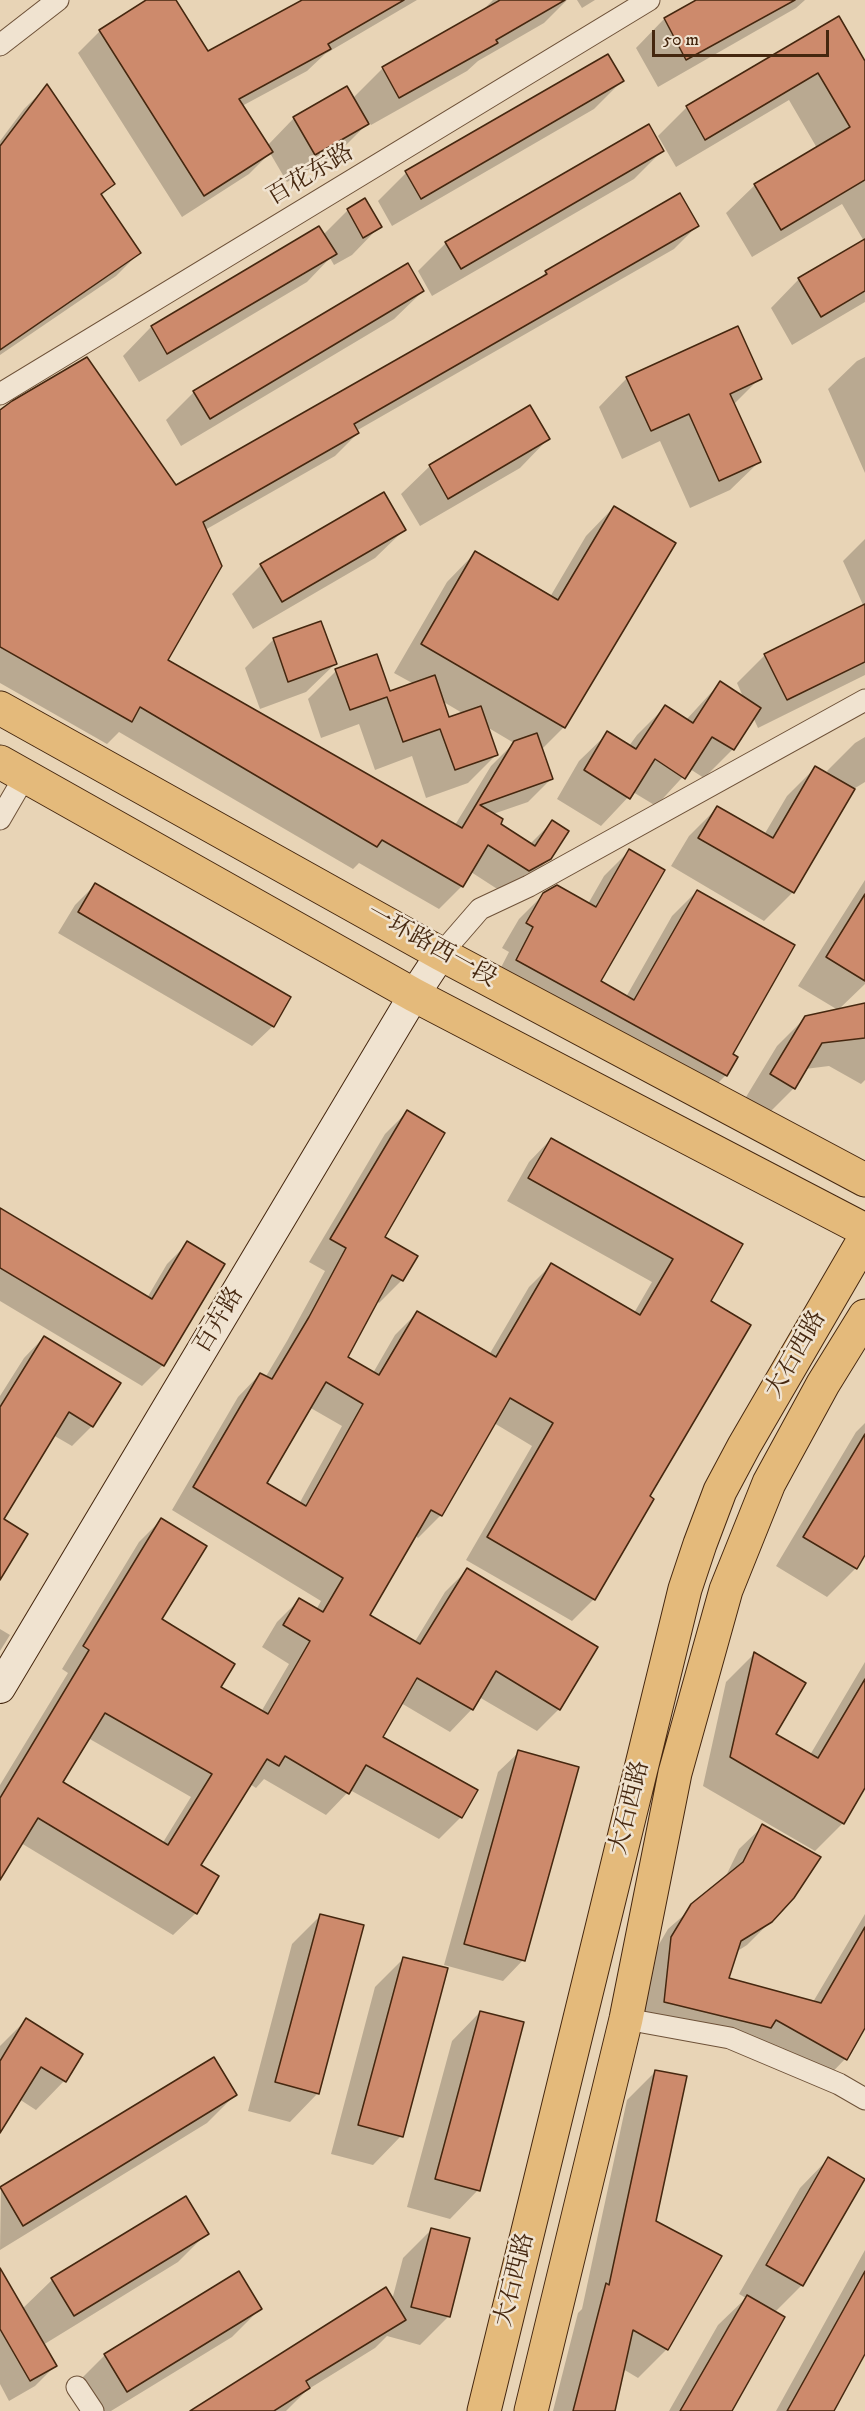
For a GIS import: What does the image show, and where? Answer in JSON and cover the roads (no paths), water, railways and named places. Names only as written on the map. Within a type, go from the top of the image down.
[{"type":"main road","name":"一环路西一段","points":[[0,708],[441,954],[865,1180]]},
{"type":"main road","name":"一环路西一段","points":[[13,769],[414,995],[865,1230]]},
{"type":"main road","name":"大石西路","points":[[484,2411],[662,1684],[696,1556],[730,1473],[865,1238]]},
{"type":"main road","name":"大石西路","points":[[531,2411],[626,2019],[675,1773],[726,1590],[769,1483],[823,1384],[865,1316]]},
{"type":"street","points":[[0,45],[58,0]]},
{"type":"street","name":"百花东路","points":[[0,394],[649,0]]},
{"type":"street","points":[[441,954],[480,909],[529,886],[865,700]]},
{"type":"street","points":[[0,819],[13,769]]},
{"type":"street","name":"百卉路","points":[[0,1688],[414,995],[441,954]]},
{"type":"street","points":[[626,2019],[730,2038],[839,2084],[865,2099]]},
{"type":"street","points":[[77,2387],[93,2411]]}]
